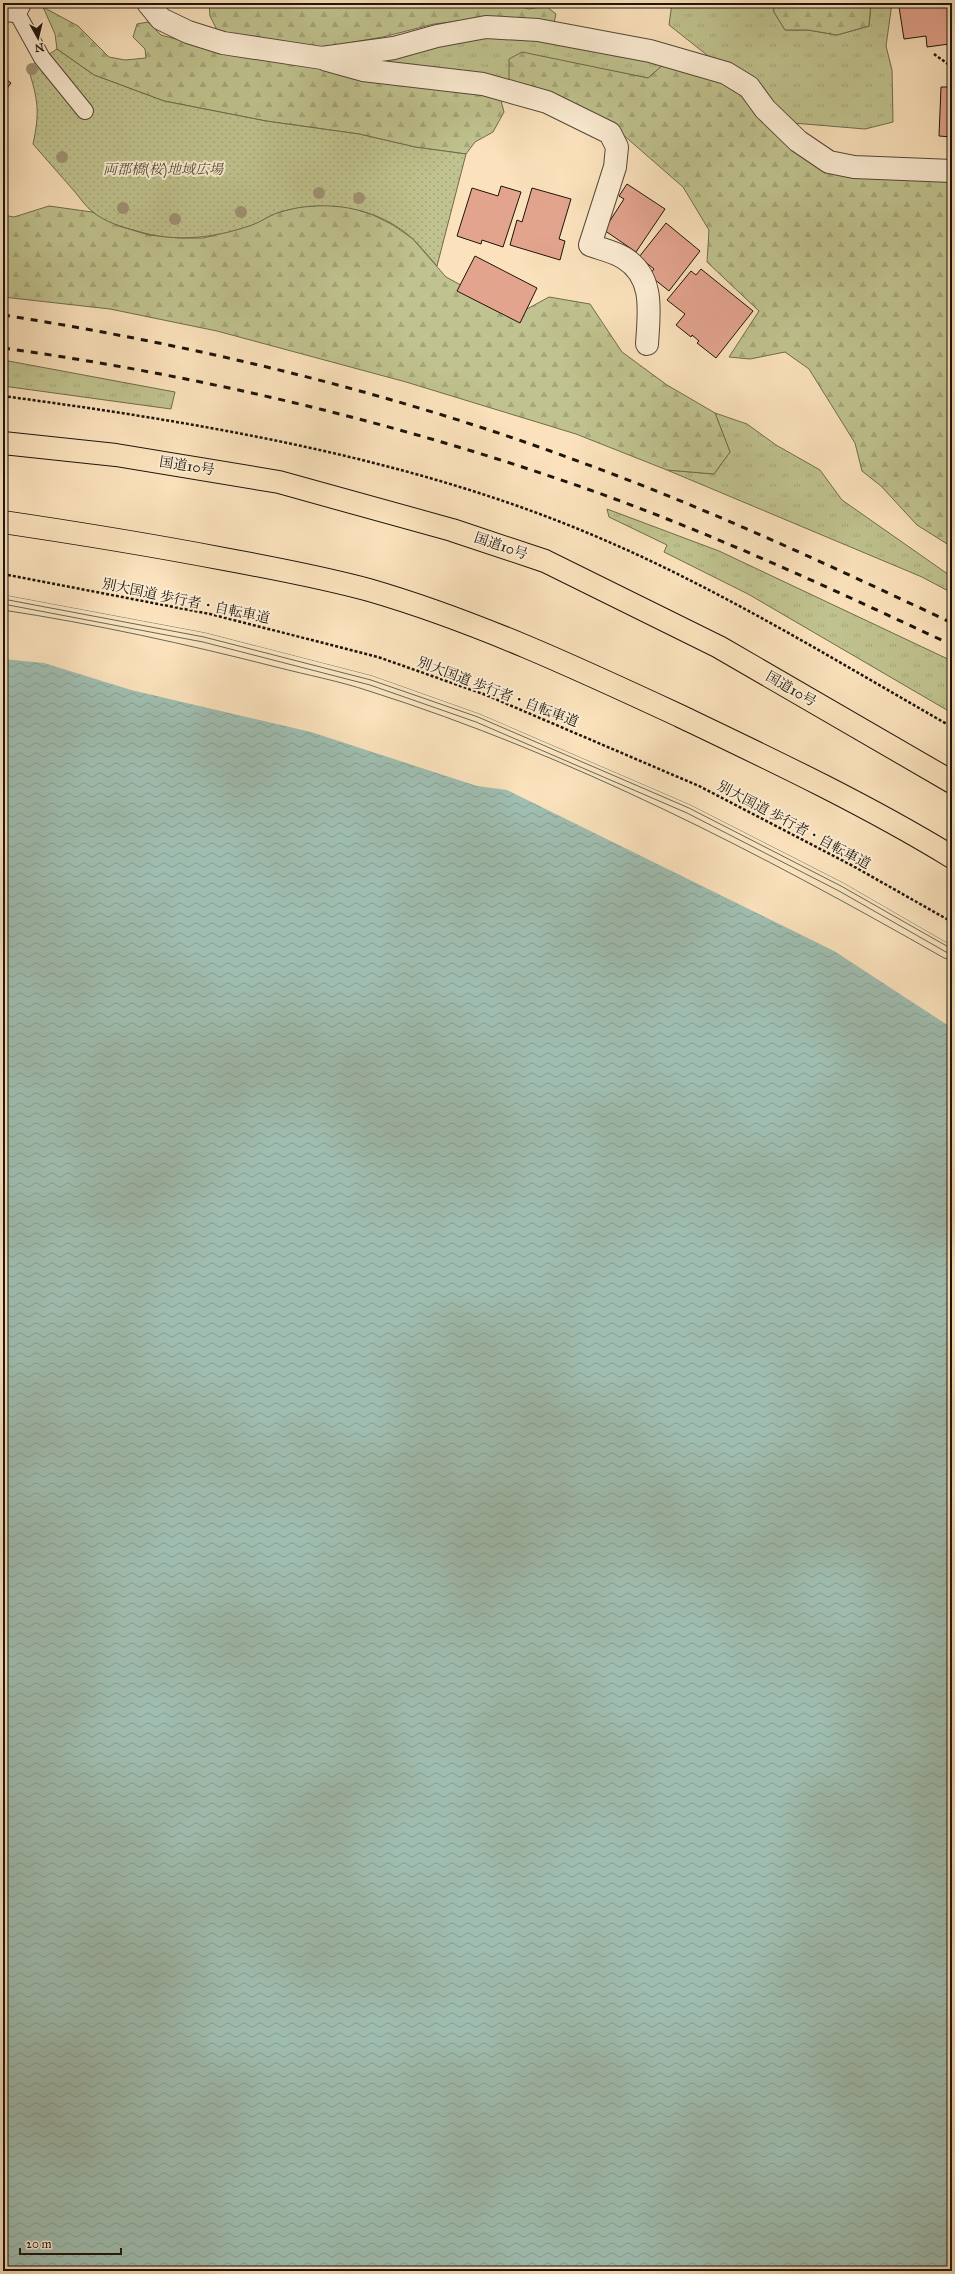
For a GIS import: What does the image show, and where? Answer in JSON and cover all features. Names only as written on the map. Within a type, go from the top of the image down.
[{"type":"highway","name":"国道10号","points":[[3,443],[116,455],[279,482],[452,530],[544,561],[718,647],[952,782]]},
{"type":"highway","points":[[3,522],[113,538],[287,571],[369,590],[448,617],[530,648],[724,737],[820,784],[952,857]]},
{"type":"street","points":[[148,3],[162,19],[188,32],[216,41],[322,58],[363,70],[483,84],[547,102],[610,133],[617,148],[615,167],[590,245],[624,257],[639,269],[648,290],[647,344]]},
{"type":"street","points":[[322,58],[394,48],[437,36],[486,27],[538,30],[650,51],[726,73],[749,87],[765,109],[798,141],[829,162],[854,166],[952,171]]},
{"type":"lane","points":[[13,8],[42,58],[85,111]]},
{"type":"path","points":[[934,54],[952,67]]},
{"type":"path","name":"別大国道 歩行者・自転車道","points":[[3,574],[210,614],[378,657],[486,695],[699,786],[853,866],[952,922]]},
{"type":"green space","points":[[209,3],[509,3],[529,9],[546,6],[556,14],[554,23],[484,18],[434,24],[383,37],[319,48],[219,34],[210,16]]},
{"type":"green space","points":[[672,3],[773,3],[774,12],[785,30],[808,30],[837,35],[869,26],[871,3],[892,3],[886,46],[892,70],[893,122],[865,129],[793,123],[669,25]]},
{"type":"green space","points":[[773,3],[871,3],[869,26],[837,35],[808,30],[785,30],[774,12]]},
{"type":"green space","points":[[43,7],[78,26],[109,57],[125,60],[146,58],[145,49],[133,37],[137,24],[148,22],[161,35],[223,52],[500,97],[504,112],[493,132],[475,142],[466,154],[415,147],[359,134],[266,121],[164,101],[94,75],[57,49],[55,34]]},
{"type":"green space","points":[[487,37],[545,39],[664,64],[648,78],[522,53],[509,81],[352,62],[458,38]]},
{"type":"green space","name":"両郡橋(桜)地域広場","points":[[57,49],[94,75],[164,101],[266,121],[359,134],[415,147],[466,154],[437,266],[413,239],[399,228],[366,212],[348,208],[312,206],[294,208],[277,213],[255,224],[224,233],[210,236],[181,238],[152,235],[120,226],[103,219],[86,205],[33,144],[37,123],[37,106],[34,88],[28,68]]},
{"type":"green space","points":[[522,52],[648,78],[664,64],[723,83],[739,92],[764,123],[789,147],[815,166],[845,175],[952,180],[952,547],[917,525],[881,486],[862,471],[855,443],[809,369],[785,352],[750,359],[729,357],[759,311],[707,262],[709,230],[683,187],[621,133],[509,81],[509,59]]},
{"type":"green space","points":[[324,205],[348,207],[371,214],[393,225],[413,239],[446,277],[516,315],[549,297],[590,304],[622,352],[667,385],[715,413],[730,452],[714,474],[667,470],[576,434],[406,382],[217,331],[110,309],[3,297],[3,215],[14,217],[49,206],[92,212],[119,226],[149,235],[179,238],[204,238],[254,224],[276,213],[299,207]]},
{"type":"green space","points":[[3,360],[175,392],[171,409],[3,386]]},
{"type":"green space","points":[[715,413],[747,424],[776,445],[820,470],[842,500],[952,577],[952,593],[922,577],[667,470],[714,474],[730,452]]},
{"type":"green space","points":[[607,509],[719,551],[952,661],[952,713],[748,594],[664,552],[667,545],[609,517]]},
{"type":"water","points":[[3,595],[205,633],[372,676],[479,714],[690,805],[843,883],[952,946],[952,2271],[3,2271]]},
{"type":"pier","points":[[3,595],[205,633],[372,676],[479,714],[690,805],[843,883],[952,946],[952,1028],[834,951],[507,790],[477,786],[311,732],[131,690],[44,663],[3,659]]},
{"type":"building","points":[[931,3],[952,3],[952,35],[948,36],[949,44],[927,47],[926,36],[904,39],[899,7]]},
{"type":"building","points":[[3,77],[11,83],[3,94]]},
{"type":"building","points":[[941,87],[952,87],[952,137],[939,136]]},
{"type":"building","points":[[627,184],[665,209],[636,252],[604,230],[624,199],[619,196]]},
{"type":"building","points":[[501,186],[521,192],[503,247],[482,240],[481,244],[457,236],[472,188],[498,196]]},
{"type":"building","points":[[532,188],[571,199],[559,239],[565,241],[560,260],[510,245],[517,220],[522,222]]},
{"type":"building","points":[[666,223],[700,251],[669,291],[649,275],[654,269],[639,257]]},
{"type":"building","points":[[475,256],[537,288],[520,323],[457,291]]},
{"type":"building","points":[[701,269],[753,311],[716,358],[697,343],[699,341],[692,335],[691,337],[676,325],[685,314],[667,300],[691,271],[696,275]]},
{"type":"railway","points":[[3,315],[150,341],[297,374],[441,415],[512,438],[677,499],[815,559],[952,623]]},
{"type":"railway","points":[[3,348],[148,372],[291,402],[363,420],[503,461],[622,501],[717,539],[812,580],[952,645]]}]
